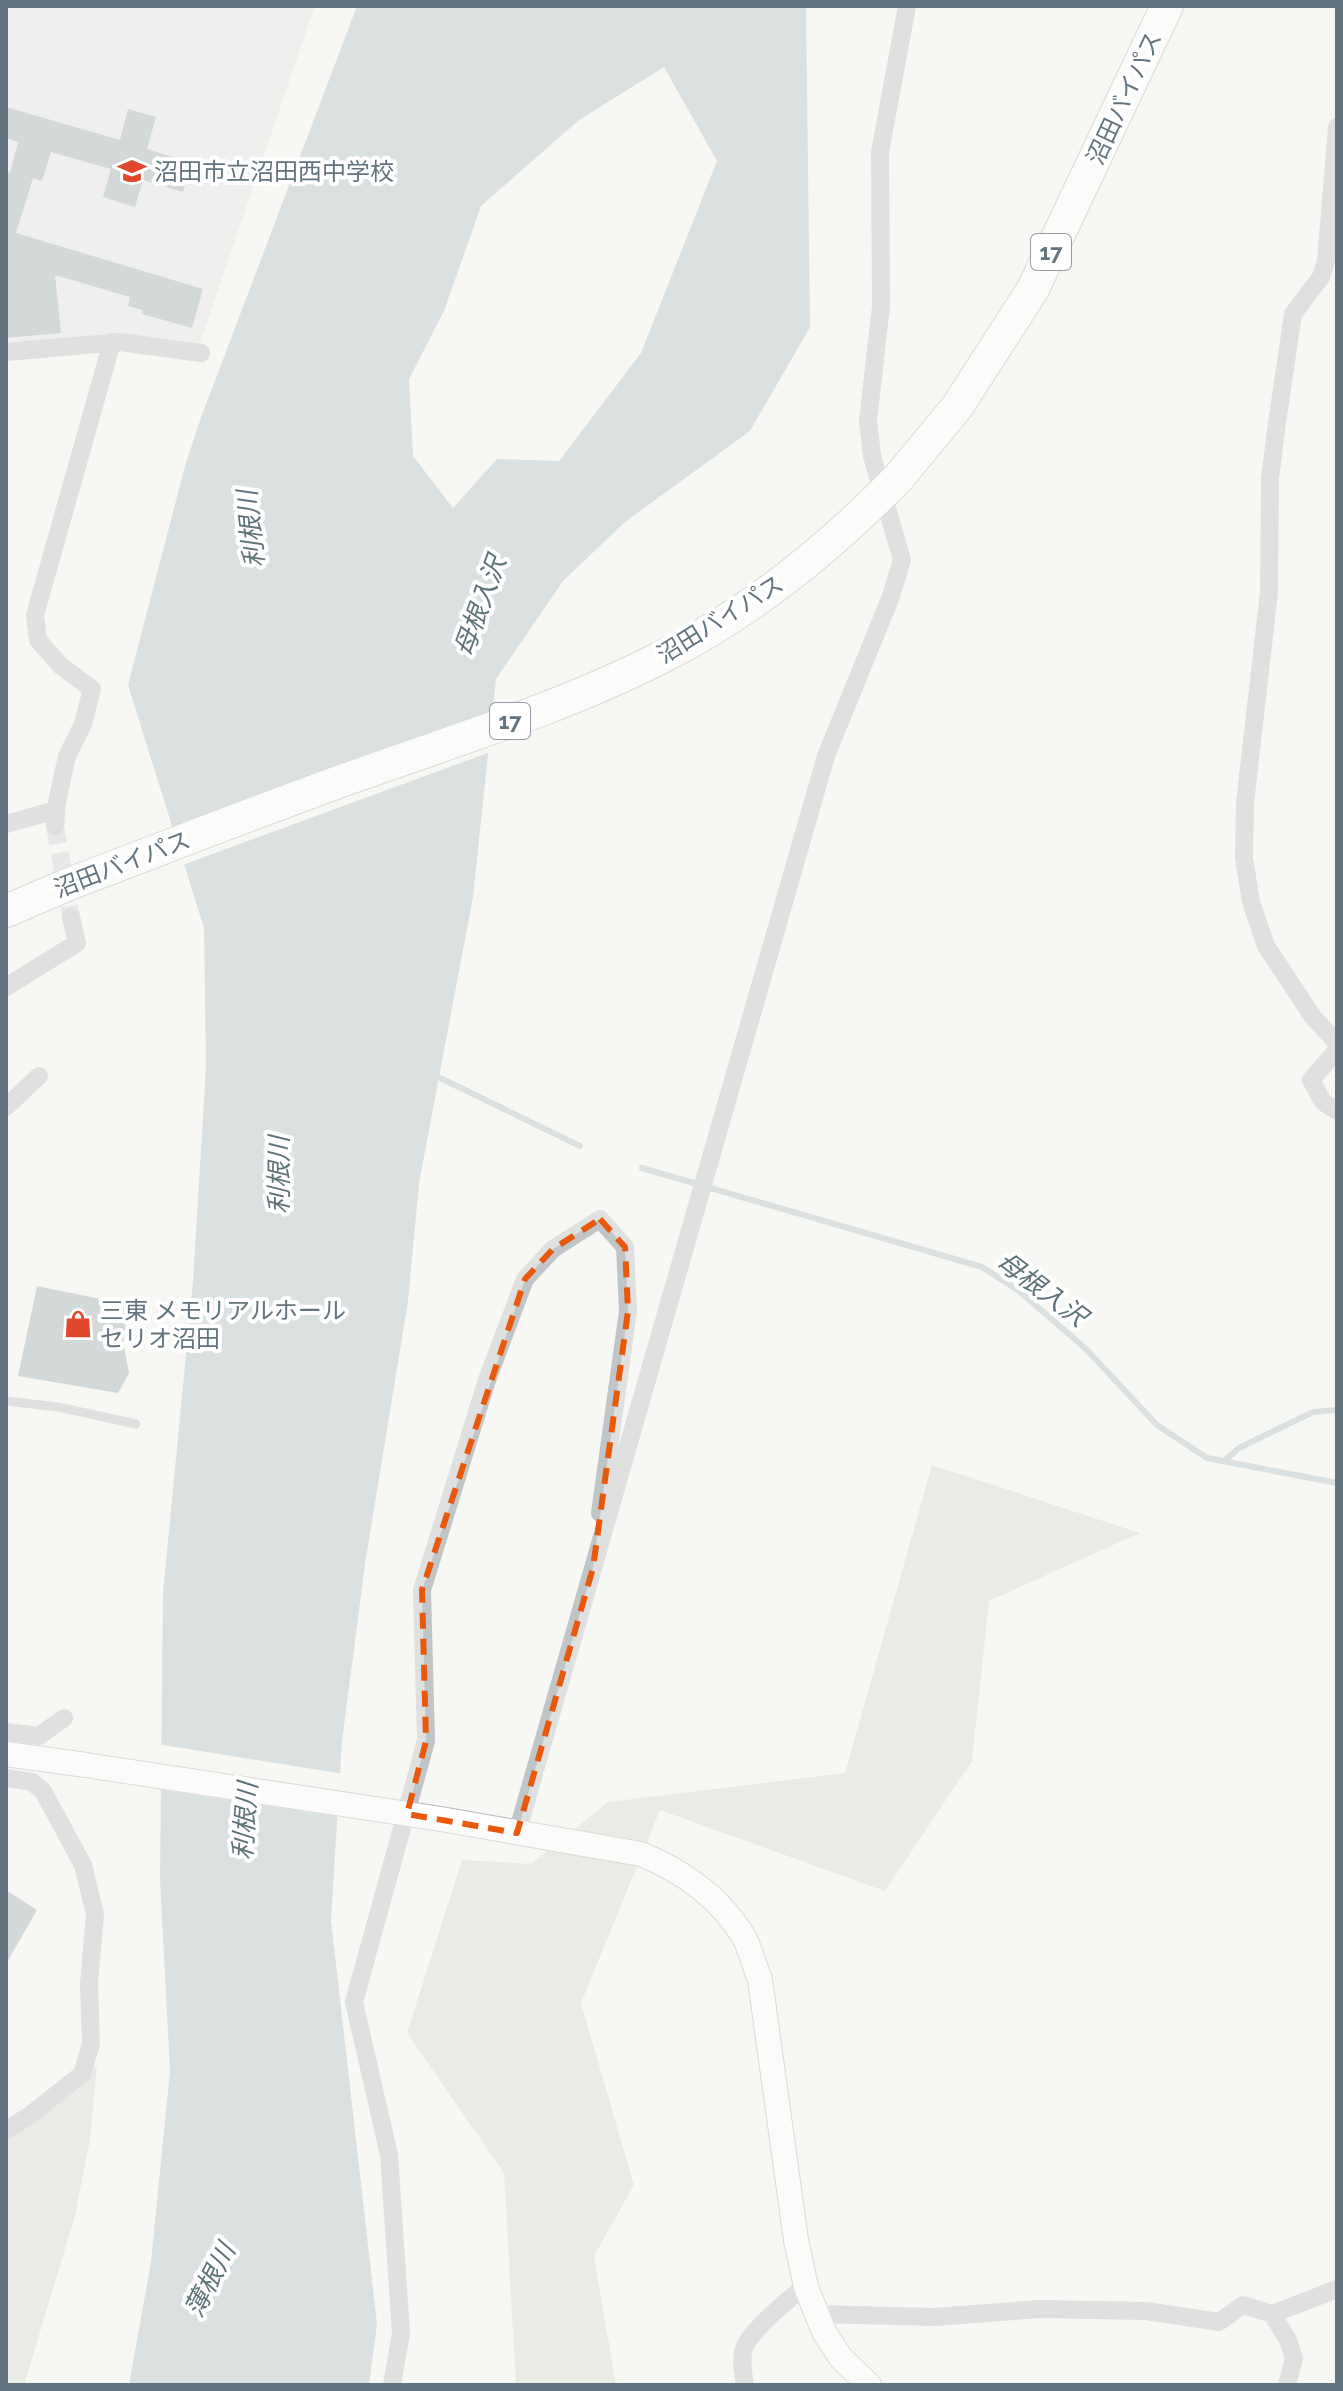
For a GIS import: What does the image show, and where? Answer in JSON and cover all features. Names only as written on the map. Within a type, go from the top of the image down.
[{"type":"highway","name":"沼田バイパス","points":[[6,911],[312,791],[558,703],[658,659],[735,614],[780,583],[855,523],[899,477],[957,407],[1033,289],[1167,6]]},
{"type":"street","points":[[517,1833],[826,756],[890,599],[902,560],[872,456],[868,421],[881,306],[880,152],[907,6]]},
{"type":"street","points":[[1337,127],[1326,261],[1321,277],[1293,314],[1277,423],[1270,479],[1269,592],[1246,788],[1244,858],[1251,902],[1266,946],[1313,1017],[1337,1043]]},
{"type":"street","points":[[6,352],[112,342],[201,353]]},
{"type":"street","points":[[6,824],[56,818],[67,756],[83,724],[92,689],[61,666],[38,640],[35,615],[112,342]]},
{"type":"street","points":[[6,987],[77,943],[71,917]]},
{"type":"street","points":[[1337,1050],[1311,1080],[1323,1102],[1337,1111]]},
{"type":"street","points":[[6,1107],[39,1076]]},
{"type":"street","points":[[392,2385],[401,2333],[389,2155],[354,2002],[426,1741],[422,1590],[487,1380],[525,1279],[553,1249],[600,1219],[625,1247],[628,1311],[593,1568]]},
{"type":"street","points":[[6,1732],[38,1741],[64,1718]]},
{"type":"street","points":[[6,1754],[441,1819],[641,1854],[669,1866],[696,1884],[722,1909],[745,1940],[760,1980],[796,2240],[806,2287],[824,2332],[841,2358],[869,2385]]},
{"type":"street","points":[[6,1778],[32,1781],[43,1791],[83,1865],[95,1914],[89,1984],[91,2044],[82,2074],[6,2130]]},
{"type":"street","points":[[745,2385],[742,2363],[745,2346],[787,2298],[806,2287]]},
{"type":"street","points":[[816,2314],[934,2317],[1055,2309],[1146,2311],[1219,2322],[1243,2305],[1272,2314],[1337,2289]]},
{"type":"street","points":[[1272,2314],[1288,2340],[1294,2358],[1287,2385]]},
{"type":"lane","points":[[6,1401],[58,1407],[136,1424]]},
{"type":"highlighted area","points":[[600,1219],[625,1247],[628,1311],[593,1568],[517,1833],[407,1814],[426,1741],[422,1590],[525,1279],[553,1249]]},
{"type":"shaded area","name":"沼田市立沼田西中学校","points":[[6,6],[315,6],[199,346],[6,347]]},
{"type":"shaded area","points":[[932,1465],[1140,1533],[989,1601],[972,1761],[885,1891],[660,1810],[581,2003],[634,2185],[594,2256],[616,2385],[516,2385],[504,2173],[407,2033],[462,1860],[531,1864],[608,1802],[845,1773]]},
{"type":"shaded area","points":[[97,2065],[90,2139],[75,2216],[24,2385],[6,2385],[6,2136],[30,2122]]},
{"type":"water","points":[[357,6],[806,6],[810,327],[750,431],[625,522],[563,581],[496,679],[473,897],[419,1183],[408,1301],[365,1564],[342,1741],[331,1920],[377,2324],[369,2385],[129,2385],[151,2262],[170,2071],[160,1879],[163,1593],[193,1282],[206,1067],[204,928],[128,685],[199,423]],"holes":[[[664,67],[717,161],[641,353],[559,461],[497,459],[453,508],[413,456],[409,379],[444,311],[481,206],[579,120]]]},
{"type":"pier","points":[[497,712],[493,751],[180,866],[170,833]]},
{"type":"pier","points":[[157,1744],[344,1774],[341,1817],[157,1789]]},
{"type":"building","points":[[6,107],[120,140],[128,109],[156,117],[147,149],[192,163],[183,192],[143,180],[135,207],[103,197],[111,169],[51,152],[42,181],[33,178],[16,233],[203,289],[192,328],[142,314],[143,310],[128,306],[130,297],[55,275],[61,333],[6,338],[6,172],[10,173],[18,142],[6,138]]},
{"type":"building","name":"三東 メモリアルホール セリオ沼田","points":[[37,1286],[130,1305],[123,1342],[129,1373],[118,1393],[18,1376]]},
{"type":"building","points":[[6,1890],[37,1910],[6,1964]]},
{"type":"waterway","name":"母根入沢","points":[[432,1074],[580,1146]]},
{"type":"waterway","name":"母根入沢","points":[[642,1168],[982,1267],[1019,1291],[1086,1349],[1157,1425],[1207,1458],[1337,1483]]},
{"type":"waterway","points":[[1224,1461],[1239,1448],[1313,1412],[1337,1410]]},
{"type":"tunnel","points":[[55,826],[71,917]]},
{"type":"place","name":"沼田市立沼田西中学校","points":[[132,171]]},
{"type":"place","name":"三東 メモリアルホール セリオ沼田","points":[[78,1324]]},
{"type":"water label","name":"利根川","points":[[251,529]]},
{"type":"water label","name":"利根川","points":[[279,1175]]},
{"type":"water label","name":"利根川","points":[[245,1821]]},
{"type":"water label","name":"薄根川","points":[[210,2280]]}]
